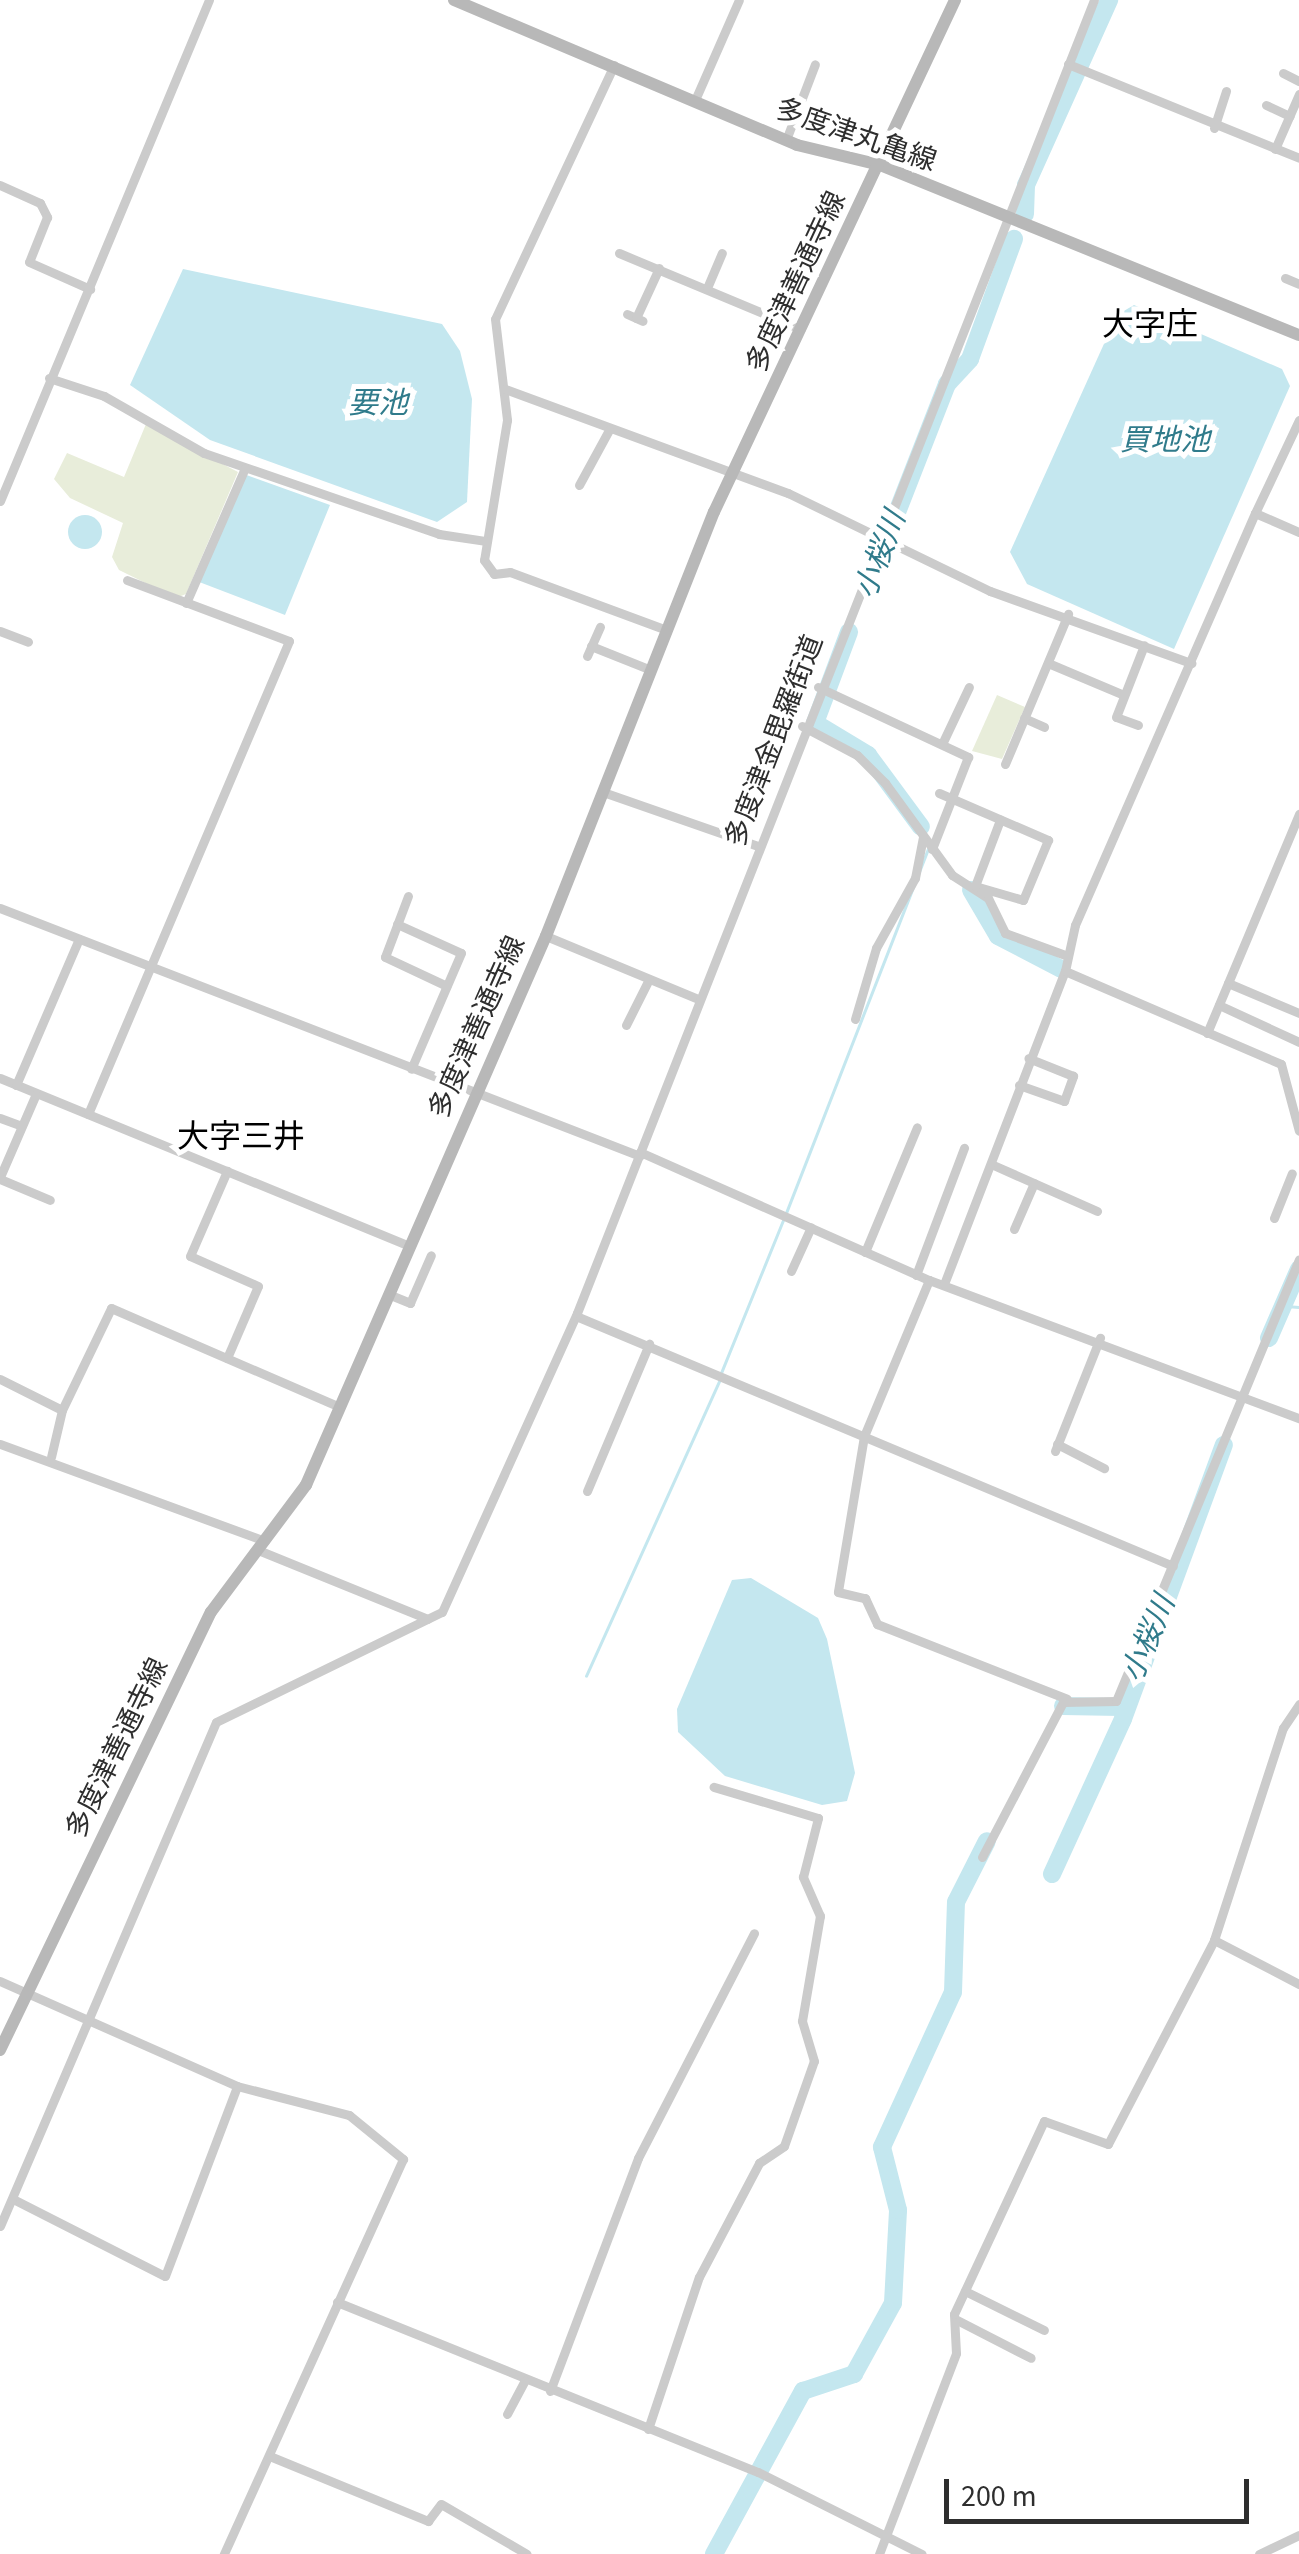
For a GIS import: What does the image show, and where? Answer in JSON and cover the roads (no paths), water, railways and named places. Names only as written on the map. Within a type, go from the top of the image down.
[{"type":"main road","name":"多度津丸亀線","points":[[454,0],[786,140],[880,165],[1006,220],[1299,335]]},
{"type":"main road","name":"多度津善通寺線","points":[[0,2050],[201,1632],[306,1486],[472,1097],[546,936],[731,477],[955,0]]},
{"type":"street","points":[[0,502],[210,0]]},
{"type":"street","points":[[695,100],[739,0]]},
{"type":"street","name":"多度津金毘羅街道","points":[[428,1619],[442,1612],[576,1316],[802,726],[1072,66],[1094,0]]},
{"type":"street","points":[[786,140],[815,64]]},
{"type":"street","points":[[614,65],[495,319],[506,389],[486,540],[494,574],[510,572],[667,630]]},
{"type":"street","points":[[1072,66],[1214,128],[1299,158]]},
{"type":"street","points":[[1283,73],[1299,81]]},
{"type":"street","points":[[1214,128],[1226,90]]},
{"type":"street","points":[[1275,148],[1299,94]]},
{"type":"street","points":[[1266,105],[1290,116]]},
{"type":"street","points":[[0,185],[40,203],[47,216],[28,262],[90,289]]},
{"type":"street","points":[[619,253],[801,329]]},
{"type":"street","points":[[707,288],[722,254]]},
{"type":"street","points":[[635,317],[659,268]]},
{"type":"street","points":[[1285,278],[1299,284]]},
{"type":"street","points":[[49,378],[245,468],[439,534],[486,540]]},
{"type":"street","points":[[506,389],[580,410],[609,430],[881,535],[990,592],[1068,614],[1191,663]]},
{"type":"street","points":[[944,1284],[1028,1058],[1065,971],[1065,955],[1299,420]]},
{"type":"street","points":[[579,485],[609,430]]},
{"type":"street","points":[[583,453],[594,458]]},
{"type":"street","points":[[186,603],[245,468]]},
{"type":"street","points":[[1255,514],[1299,532]]},
{"type":"street","points":[[88,1114],[289,641],[127,580]]},
{"type":"street","points":[[1005,764],[1068,614]]},
{"type":"street","points":[[600,627],[590,651],[651,670]]},
{"type":"street","points":[[0,631],[28,642]]},
{"type":"street","points":[[1138,725],[1116,717],[1144,644]]},
{"type":"street","points":[[1048,663],[1124,696]]},
{"type":"street","points":[[818,687],[968,756],[932,848]]},
{"type":"street","points":[[942,744],[963,710],[968,687]]},
{"type":"street","points":[[1024,718],[1044,727]]},
{"type":"street","points":[[802,726],[858,755],[932,848],[975,886],[1005,933],[1065,955]]},
{"type":"street","points":[[603,792],[758,846]]},
{"type":"street","points":[[939,794],[1048,840],[1023,900],[975,886]]},
{"type":"street","points":[[1207,1033],[1299,814]]},
{"type":"street","points":[[975,886],[1000,820]]},
{"type":"street","points":[[855,1019],[876,948],[915,878],[923,837]]},
{"type":"street","points":[[408,896],[385,957],[447,986]]},
{"type":"street","points":[[0,908],[150,964],[472,1097],[640,1154],[916,1275],[1100,1338],[1299,1418]]},
{"type":"street","points":[[397,924],[461,954],[411,1069]]},
{"type":"street","points":[[546,936],[698,999]]},
{"type":"street","points":[[16,1085],[78,939]]},
{"type":"street","points":[[1065,971],[1281,1064],[1295,1125]]},
{"type":"street","points":[[626,1026],[648,979]]},
{"type":"street","points":[[1228,983],[1299,1013]]},
{"type":"street","points":[[1219,1005],[1299,1042]]},
{"type":"street","points":[[1019,1084],[1064,1101],[1073,1076],[1028,1058]]},
{"type":"street","points":[[0,1078],[408,1244]]},
{"type":"street","points":[[36,1094],[0,1178],[50,1200]]},
{"type":"street","points":[[0,1118],[22,1126]]},
{"type":"street","points":[[866,1252],[918,1127]]},
{"type":"street","points":[[916,1275],[931,1221],[951,1169],[964,1148]]},
{"type":"street","points":[[991,1164],[1096,1211]]},
{"type":"street","points":[[227,1358],[258,1286],[190,1256],[228,1171]]},
{"type":"street","points":[[1274,1218],[1292,1173]]},
{"type":"street","points":[[1014,1230],[1034,1183]]},
{"type":"street","points":[[791,1271],[811,1227]]},
{"type":"street","points":[[387,1294],[410,1303],[431,1254]]},
{"type":"street","points":[[929,1280],[864,1436],[840,1598],[865,1598],[876,1624],[1062,1704],[1116,1701],[1237,1394],[1299,1259]]},
{"type":"street","points":[[0,1444],[45,1465],[51,1457],[62,1410],[111,1308],[340,1407]]},
{"type":"street","points":[[576,1316],[1172,1566]]},
{"type":"street","points":[[1100,1338],[1056,1448],[1104,1468]]},
{"type":"street","points":[[587,1491],[649,1344]]},
{"type":"street","points":[[0,1378],[62,1410]]},
{"type":"street","points":[[51,1457],[428,1619]]},
{"type":"street","points":[[0,2226],[93,2024],[216,1722],[428,1619]]},
{"type":"street","points":[[982,1857],[1062,1704]]},
{"type":"street","points":[[880,2554],[956,2353],[954,2319],[1044,2121],[1108,2144],[1214,1940],[1283,1728],[1299,1704]]},
{"type":"street","points":[[649,2431],[699,2277],[758,2163],[784,2146],[814,2060],[802,2020],[820,1916],[803,1877],[818,1818],[714,1787]]},
{"type":"street","points":[[550,2391],[638,2158],[754,1933]]},
{"type":"street","points":[[1214,1940],[1299,1984]]},
{"type":"street","points":[[0,1981],[237,2086],[349,2115],[403,2159],[272,2456],[224,2554]]},
{"type":"street","points":[[12,2199],[165,2276],[237,2086]]},
{"type":"street","points":[[965,2291],[1044,2330]]},
{"type":"street","points":[[337,2302],[649,2431],[754,2470],[922,2554]]},
{"type":"street","points":[[954,2319],[1031,2358]]},
{"type":"street","points":[[507,2414],[524,2380]]},
{"type":"street","points":[[272,2456],[428,2521],[441,2504],[527,2554]]},
{"type":"street","points":[[1259,2554],[1299,2534]]},
{"type":"water","name":"要池","points":[[183,269],[442,324],[460,351],[472,399],[467,502],[437,522],[210,440],[130,385]]},
{"type":"water","name":"買地池","points":[[1134,305],[1282,369],[1290,386],[1174,649],[1027,584],[1010,552],[1117,315]]},
{"type":"water","points":[[241,473],[330,505],[285,615],[194,580]]},
{"type":"water","points":[[85,515],[97,520],[102,532],[97,544],[85,549],[73,544],[68,532],[73,520]]},
{"type":"water","points":[[751,1578],[818,1618],[827,1639],[855,1773],[847,1801],[822,1805],[725,1776],[678,1732],[677,1709],[732,1580]]},
{"type":"waterway","name":"小桜川","points":[[1025,214],[1026,185],[1109,0]]},
{"type":"waterway","points":[[894,520],[947,384],[970,359],[1014,239]]},
{"type":"waterway","name":"小桜川","points":[[849,632],[815,723],[868,755],[921,827]]},
{"type":"waterway","points":[[786,1213],[928,849]]},
{"type":"waterway","name":"小桜川","points":[[971,890],[998,936],[1061,969]]},
{"type":"waterway","points":[[721,1373],[783,1220]]},
{"type":"waterway","name":"小桜川","points":[[1269,1338],[1299,1269]]},
{"type":"waterway","points":[[1286,1306],[1299,1307]]},
{"type":"waterway","points":[[586,1676],[719,1381]]},
{"type":"waterway","name":"小桜川","points":[[1052,1874],[1123,1719],[1224,1445]]},
{"type":"waterway","points":[[1063,1706],[1121,1707]]},
{"type":"waterway","points":[[714,2554],[803,2391],[854,2374],[893,2303],[898,2210],[882,2147],[953,1992],[956,1902],[987,1841]]},
{"type":"district","name":"大字庄","points":[[1150,325]]},
{"type":"district","name":"大字三井","points":[[241,1137]]}]
